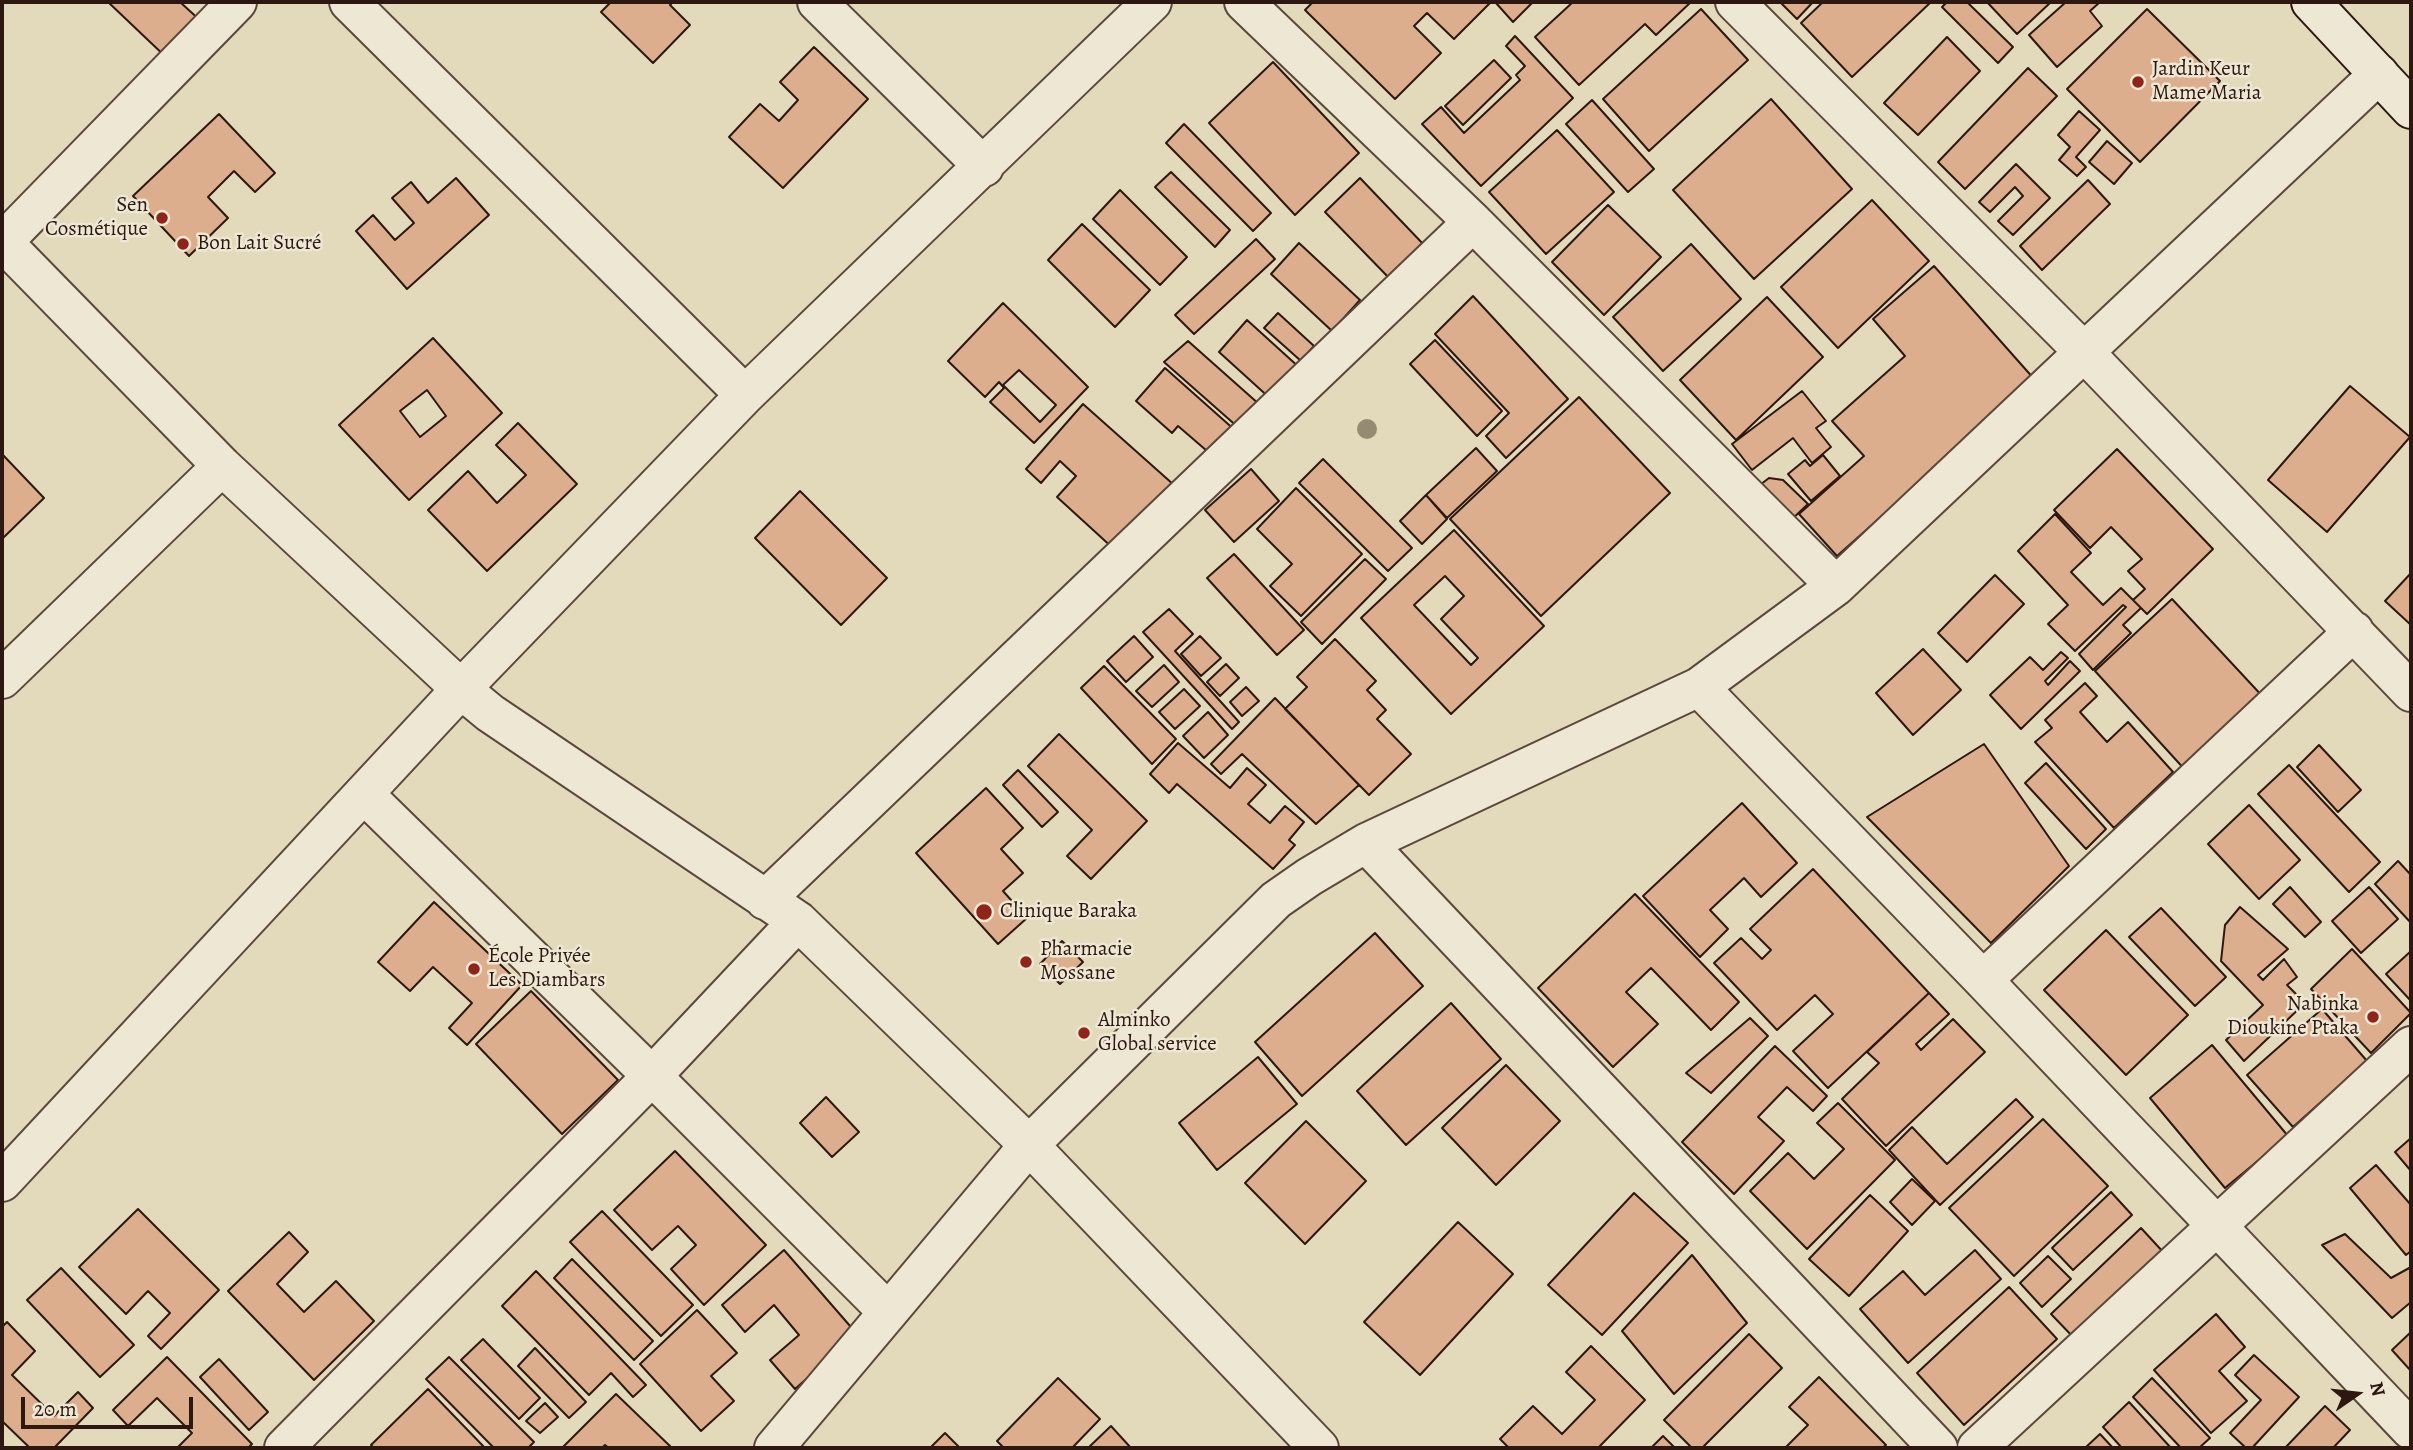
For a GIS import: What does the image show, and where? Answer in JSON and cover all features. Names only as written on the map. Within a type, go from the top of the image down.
[{"type":"street","points":[[237,2],[2,242],[222,466],[461,689],[490,713],[798,921],[1029,1145],[1319,1448]]},
{"type":"street","points":[[349,2],[745,395]]},
{"type":"street","points":[[817,2],[984,167]]},
{"type":"street","points":[[2,1182],[461,689],[745,395],[1152,2]]},
{"type":"street","points":[[1244,2],[1473,222],[1836,586]]},
{"type":"street","points":[[1735,2],[2083,351],[2411,691]]},
{"type":"street","points":[[2311,2],[2411,109]]},
{"type":"street","points":[[774,1448],[1029,1145],[1276,900],[1366,844],[1699,687],[1836,586],[2379,74]]},
{"type":"street","points":[[765,900],[1473,222]]},
{"type":"street","points":[[2,679],[222,466]]},
{"type":"street","points":[[1983,980],[2354,631]]},
{"type":"street","points":[[1699,687],[1983,980],[2411,1430]]},
{"type":"street","points":[[364,794],[888,1312]]},
{"type":"street","points":[[1366,844],[1938,1448]]},
{"type":"street","points":[[284,1448],[652,1076],[798,921]]},
{"type":"street","points":[[1978,1448],[2411,1046]]},
{"type":"building","points":[[108,2],[180,2],[203,23],[169,60]]},
{"type":"building","points":[[611,2],[673,2],[670,5],[690,25],[653,63],[601,12]]},
{"type":"building","points":[[1313,2],[1491,2],[1454,39],[1427,13],[1414,26],[1441,53],[1395,99],[1305,10]]},
{"type":"building","points":[[1497,2],[1533,2],[1513,22]]},
{"type":"building","points":[[1573,2],[1691,2],[1656,35],[1645,24],[1579,85],[1535,37]]},
{"type":"building","points":[[1780,2],[1813,2],[1797,19]]},
{"type":"building","points":[[1823,2],[1931,2],[1852,77],[1801,23]]},
{"type":"building","points":[[1947,2],[1967,2],[2013,47],[1998,63],[1942,7]]},
{"type":"building","points":[[1987,2],[2051,2],[2017,34]]},
{"type":"building","points":[[2066,2],[2100,2],[2090,11],[2102,26],[2057,67],[2029,35]]},
{"type":"building","points":[[1701,9],[1748,60],[1649,151],[1603,99]]},
{"type":"building","points":[[2147,9],[2220,81],[2140,162],[2067,89]]},
{"type":"building","points":[[1515,36],[1573,98],[1481,186],[1422,124],[1441,107],[1464,133],[1520,80],[1516,75],[1525,66],[1506,46]]},
{"type":"building","points":[[1947,37],[1980,71],[1918,135],[1884,103]]},
{"type":"building","points":[[814,47],[868,99],[783,188],[729,137],[760,104],[779,121],[798,100],[780,82]]},
{"type":"building","points":[[1494,60],[1511,78],[1463,125],[1445,106]]},
{"type":"building","points":[[1273,62],[1359,153],[1295,215],[1209,123]]},
{"type":"building","points":[[2028,68],[2057,96],[1965,189],[1938,162]]},
{"type":"building","points":[[1771,99],[1852,189],[1754,279],[1673,190]]},
{"type":"building","points":[[1592,100],[1654,169],[1628,192],[1566,124]]},
{"type":"building","points":[[2079,111],[2100,130],[2076,157],[2086,167],[2077,176],[2059,160],[2070,147],[2058,135]]},
{"type":"building","points":[[219,114],[275,173],[255,192],[234,171],[208,197],[228,218],[189,256],[133,196]]},
{"type":"building","points":[[1184,124],[1271,213],[1253,231],[1166,143]]},
{"type":"building","points":[[1557,130],[1614,192],[1546,254],[1489,192]]},
{"type":"building","points":[[2107,141],[2132,163],[2114,184],[2089,162]]},
{"type":"building","points":[[2016,164],[2050,198],[2013,235],[1998,221],[2023,196],[2015,187],[1990,212],[1979,202]]},
{"type":"building","points":[[1171,172],[1230,230],[1215,247],[1155,187]]},
{"type":"building","points":[[456,178],[489,215],[407,289],[356,231],[373,215],[395,240],[414,223],[392,198],[411,182],[428,203]]},
{"type":"building","points":[[1360,178],[1425,246],[1391,280],[1325,212]]},
{"type":"building","points":[[2088,180],[2110,204],[2042,270],[2020,246]]},
{"type":"building","points":[[1120,190],[1187,257],[1160,285],[1093,219]]},
{"type":"building","points":[[1872,200],[1929,261],[1838,348],[1781,287]]},
{"type":"building","points":[[1608,205],[1661,257],[1604,315],[1552,262]]},
{"type":"building","points":[[1082,224],[1150,290],[1115,327],[1048,260]]},
{"type":"building","points":[[1256,239],[1275,259],[1194,334],[1175,315]]},
{"type":"building","points":[[1299,243],[1360,300],[1332,331],[1271,274]]},
{"type":"building","points":[[1691,244],[1741,299],[1663,371],[1613,317]]},
{"type":"building","points":[[1934,266],[2035,380],[1837,556],[1799,514],[1864,456],[1832,421],[1905,356],[1873,319]]},
{"type":"building","points":[[1473,296],[1568,399],[1506,458],[1486,436],[1509,413],[1435,334]]},
{"type":"building","points":[[1767,297],[1823,357],[1736,440],[1680,380]]},
{"type":"building","points":[[1003,303],[1088,387],[1034,443],[990,402],[1004,388],[999,382],[985,397],[948,361]],"holes":[[[1019,370],[1056,405],[1040,422],[1003,385]]]},
{"type":"building","points":[[1278,313],[1314,346],[1301,361],[1264,328]]},
{"type":"building","points":[[1247,320],[1301,369],[1273,401],[1219,352]]},
{"type":"building","points":[[433,338],[502,413],[409,500],[339,425]],"holes":[[[427,390],[446,416],[420,437],[400,411]]]},
{"type":"building","points":[[1435,340],[1502,411],[1477,436],[1410,364]]},
{"type":"building","points":[[1188,341],[1260,405],[1240,429],[1164,362]]},
{"type":"building","points":[[1165,368],[1237,432],[1214,457],[1178,426],[1172,433],[1136,401]]},
{"type":"building","points":[[2350,386],[2410,437],[2327,532],[2268,480]]},
{"type":"building","points":[[1802,391],[1826,421],[1816,428],[1831,447],[1812,463],[1793,438],[1752,470],[1732,444]]},
{"type":"building","points":[[1579,397],[1670,493],[1541,616],[1450,519]]},
{"type":"building","points":[[1083,404],[1174,485],[1115,550],[1057,497],[1076,476],[1060,461],[1041,483],[1026,469]]},
{"type":"building","points":[[518,423],[577,484],[487,571],[428,510],[468,471],[497,503],[526,475],[496,445]]},
{"type":"building","points":[[1476,448],[1497,471],[1447,518],[1426,495]]},
{"type":"building","points":[[2117,449],[2213,549],[2147,614],[2133,600],[2145,589],[2128,571],[2142,559],[2111,527],[2090,548],[2054,510]]},
{"type":"building","points":[[2,454],[44,498],[2,539]]},
{"type":"building","points":[[1823,455],[1840,476],[1811,501],[1788,474],[1805,460],[1810,466]]},
{"type":"building","points":[[1323,459],[1412,548],[1388,571],[1299,483]]},
{"type":"building","points":[[1251,469],[1279,501],[1234,542],[1205,510]]},
{"type":"building","points":[[1769,478],[1783,480],[1808,504],[1789,522],[1756,488]]},
{"type":"building","points":[[1296,488],[1362,554],[1301,616],[1270,586],[1292,564],[1257,529]]},
{"type":"building","points":[[800,491],[887,578],[841,625],[755,538]]},
{"type":"building","points":[[1426,495],[1447,519],[1422,544],[1400,521]]},
{"type":"building","points":[[2055,514],[2091,553],[2071,572],[2103,605],[2121,588],[2141,608],[2123,625],[2131,633],[2093,670],[2079,654],[2126,607],[2123,605],[2075,651],[2048,624],[2068,605],[2018,551]]},
{"type":"building","points":[[1454,530],[1544,626],[1451,714],[1361,618]],"holes":[[[1445,576],[1464,596],[1441,619],[1478,658],[1471,665],[1414,605]]]},
{"type":"building","points":[[1234,554],[1304,630],[1277,655],[1207,578]]},
{"type":"building","points":[[1365,559],[1386,579],[1322,644],[1301,622]]},
{"type":"building","points":[[2411,573],[2411,625],[2385,601]]},
{"type":"building","points":[[1995,575],[2024,604],[1967,662],[1938,633]]},
{"type":"building","points":[[2172,599],[2265,699],[2187,772],[2095,671]]},
{"type":"building","points":[[1169,609],[1193,634],[1175,651],[1239,722],[1232,729],[1143,632]]},
{"type":"building","points":[[1134,636],[1153,657],[1126,682],[1107,661]]},
{"type":"building","points":[[1200,636],[1221,658],[1201,676],[1181,654]]},
{"type":"building","points":[[1335,639],[1376,681],[1367,690],[1386,710],[1377,719],[1411,754],[1369,795],[1285,709],[1307,687],[1297,677]]},
{"type":"building","points":[[1923,649],[1961,690],[1913,735],[1876,693]]},
{"type":"building","points":[[2061,652],[2068,658],[2045,681],[2048,685],[2070,661],[2080,671],[2021,729],[1990,695],[2030,657],[2043,670]]},
{"type":"building","points":[[1226,664],[1239,678],[1220,696],[1207,682]]},
{"type":"building","points":[[1164,665],[1179,682],[1152,707],[1136,691]]},
{"type":"building","points":[[1104,666],[1176,739],[1152,764],[1081,688]]},
{"type":"building","points":[[2085,683],[2097,696],[2080,712],[2107,742],[2128,722],[2173,772],[2114,828],[2035,742],[2052,728],[2045,720]]},
{"type":"building","points":[[1246,687],[1259,701],[1242,716],[1230,702]]},
{"type":"building","points":[[1184,689],[1200,706],[1175,729],[1159,712]]},
{"type":"building","points":[[1275,698],[1359,785],[1316,824],[1242,754],[1221,774],[1211,764]]},
{"type":"building","points":[[1208,712],[1228,735],[1204,758],[1183,736]]},
{"type":"building","points":[[1059,734],[1147,821],[1091,879],[1067,856],[1092,830],[1028,766]]},
{"type":"building","points":[[1178,743],[1230,788],[1247,768],[1266,785],[1248,804],[1270,823],[1285,806],[1304,822],[1289,840],[1295,845],[1273,869],[1177,784],[1169,793],[1150,774]]},
{"type":"building","points":[[1984,744],[2069,866],[1991,943],[1867,817]]},
{"type":"building","points":[[2319,745],[2361,790],[2338,812],[2297,767]]},
{"type":"building","points":[[2046,763],[2106,829],[2086,849],[2025,783]]},
{"type":"building","points":[[2289,765],[2380,862],[2349,892],[2258,794]]},
{"type":"building","points":[[1018,770],[1058,812],[1042,827],[1003,785]]},
{"type":"building","points":[[986,788],[1023,828],[1001,849],[1023,873],[1003,891],[1027,918],[998,944],[916,853]]},
{"type":"building","points":[[1742,803],[1797,863],[1761,897],[1744,878],[1710,910],[1728,929],[1700,957],[1643,896]]},
{"type":"building","points":[[2249,805],[2300,860],[2259,899],[2208,844]]},
{"type":"building","points":[[2398,861],[2411,875],[2411,923],[2375,884]]},
{"type":"building","points":[[1813,869],[1929,993],[1828,1088],[1793,1051],[1833,1014],[1815,995],[1777,1030],[1714,963],[1741,938],[1762,959],[1771,950],[1750,929]]},
{"type":"building","points":[[2290,887],[2321,922],[2305,937],[2273,904]]},
{"type":"building","points":[[2369,887],[2398,919],[2361,953],[2332,921]]},
{"type":"building","points":[[1635,894],[1739,1002],[1711,1030],[1651,968],[1626,992],[1658,1024],[1613,1067],[1538,988]]},
{"type":"building","points":[[434,902],[522,985],[467,1045],[449,1028],[472,1003],[433,967],[410,991],[378,962]]},
{"type":"building","points":[[2240,907],[2288,949],[2258,975],[2263,980],[2284,959],[2297,977],[2287,985],[2305,1003],[2244,1061],[2226,1040],[2263,1005],[2221,961],[2225,925]]},
{"type":"building","points":[[2161,908],[2226,977],[2195,1006],[2129,937]]},
{"type":"building","points":[[2106,930],[2188,1015],[2126,1075],[2044,990]]},
{"type":"building","points":[[1375,933],[1423,986],[1302,1096],[1255,1042]]},
{"type":"building","points":[[1062,941],[1083,962],[1060,984],[1040,964]]},
{"type":"building","points":[[2352,949],[2411,1013],[2371,1053],[2311,989]]},
{"type":"building","points":[[2411,951],[2411,1001],[2386,974]]},
{"type":"building","points":[[531,991],[618,1080],[562,1134],[476,1044]]},
{"type":"building","points":[[1929,993],[1949,1014],[1916,1044],[1921,1050],[1953,1019],[1985,1052],[1886,1146],[1842,1099],[1879,1063],[1867,1052]]},
{"type":"building","points":[[1451,1003],[1501,1059],[1406,1145],[1357,1091]]},
{"type":"building","points":[[2322,1009],[2367,1061],[2293,1127],[2247,1075]]},
{"type":"building","points":[[1750,1018],[1768,1036],[1711,1093],[1686,1073]]},
{"type":"building","points":[[2212,1045],[2288,1136],[2225,1188],[2150,1098]]},
{"type":"building","points":[[1775,1046],[1827,1096],[1813,1111],[1787,1087],[1758,1117],[1784,1141],[1734,1194],[1682,1142]]},
{"type":"building","points":[[1258,1057],[1297,1104],[1217,1170],[1179,1123]]},
{"type":"building","points":[[1506,1065],[1560,1121],[1496,1185],[1442,1128]]},
{"type":"building","points":[[826,1097],[859,1132],[832,1157],[800,1123]]},
{"type":"building","points":[[2016,1099],[2033,1117],[1940,1205],[1889,1150],[1912,1127],[1947,1164]]},
{"type":"building","points":[[1838,1103],[1895,1160],[1807,1249],[1750,1191],[1788,1153],[1814,1179],[1844,1149],[1817,1123]]},
{"type":"building","points":[[2043,1119],[2108,1186],[2014,1276],[1949,1208]]},
{"type":"building","points":[[1306,1121],[1366,1181],[1305,1244],[1245,1183]]},
{"type":"building","points":[[2411,1138],[2411,1171],[2395,1152]]},
{"type":"building","points":[[675,1151],[766,1245],[704,1305],[671,1269],[696,1245],[678,1226],[652,1250],[614,1210]]},
{"type":"building","points":[[2376,1165],[2411,1205],[2411,1251],[2406,1255],[2350,1188]]},
{"type":"building","points":[[1912,1179],[1935,1201],[1912,1225],[1890,1202]]},
{"type":"building","points":[[2111,1192],[2132,1215],[2073,1270],[2052,1248]]},
{"type":"building","points":[[1634,1193],[1688,1243],[1602,1335],[1548,1285]]},
{"type":"building","points":[[1870,1195],[1908,1231],[1849,1296],[1809,1259]]},
{"type":"building","points":[[138,1209],[219,1290],[161,1349],[148,1336],[170,1313],[148,1291],[126,1314],[79,1267]]},
{"type":"building","points":[[602,1211],[693,1305],[661,1336],[570,1242]]},
{"type":"building","points":[[1458,1222],[1513,1274],[1420,1375],[1364,1322]]},
{"type":"building","points":[[2141,1228],[2165,1254],[2075,1339],[2051,1314]]},
{"type":"building","points":[[289,1232],[308,1252],[277,1284],[304,1312],[336,1281],[374,1321],[314,1380],[228,1291]]},
{"type":"building","points":[[2345,1234],[2391,1278],[2411,1267],[2411,1302],[2392,1318],[2322,1245]]},
{"type":"building","points":[[784,1250],[857,1334],[795,1389],[770,1360],[799,1335],[774,1305],[745,1332],[722,1305]]},
{"type":"building","points":[[1975,1250],[2001,1279],[1908,1363],[1860,1309],[1903,1271],[1925,1295]]},
{"type":"building","points":[[1692,1255],[1747,1323],[1674,1394],[1622,1331]]},
{"type":"building","points":[[2048,1256],[2071,1279],[2042,1307],[2020,1283]]},
{"type":"building","points":[[572,1259],[653,1341],[634,1360],[554,1278]]},
{"type":"building","points":[[61,1268],[134,1345],[100,1377],[27,1300]]},
{"type":"building","points":[[536,1271],[646,1385],[633,1397],[611,1373],[589,1395],[502,1306]]},
{"type":"building","points":[[2009,1287],[2057,1339],[1964,1425],[1917,1373]]},
{"type":"building","points":[[697,1310],[737,1353],[711,1376],[734,1401],[701,1431],[640,1364]]},
{"type":"building","points":[[2216,1314],[2245,1347],[2219,1371],[2247,1401],[2211,1433],[2154,1370]]},
{"type":"building","points":[[7,1322],[35,1351],[12,1375],[54,1416],[78,1392],[93,1408],[54,1448],[30,1448],[2,1421],[2,1327]]},
{"type":"building","points":[[2411,1332],[2411,1371],[2392,1350]]},
{"type":"building","points":[[1749,1334],[1782,1368],[1702,1448],[1692,1448],[1664,1420]]},
{"type":"building","points":[[483,1339],[540,1398],[519,1419],[461,1360]]},
{"type":"building","points":[[1591,1346],[1645,1400],[1598,1448],[1509,1448],[1500,1439],[1533,1406],[1562,1434],[1595,1400],[1566,1372]]},
{"type":"building","points":[[535,1348],[586,1402],[569,1418],[518,1366]]},
{"type":"building","points":[[2254,1355],[2299,1397],[2252,1448],[2246,1448],[2230,1433],[2261,1400],[2235,1375]]},
{"type":"building","points":[[167,1357],[252,1444],[248,1448],[177,1448],[192,1433],[157,1398],[128,1426],[113,1410]]},
{"type":"building","points":[[449,1357],[534,1442],[528,1448],[494,1448],[426,1379]]},
{"type":"building","points":[[219,1359],[268,1412],[249,1430],[200,1377]]},
{"type":"building","points":[[1819,1377],[1886,1445],[1882,1448],[1785,1448],[1808,1425],[1789,1407]]},
{"type":"building","points":[[1058,1378],[1100,1419],[1072,1448],[1004,1448],[997,1441]]},
{"type":"building","points":[[2152,1378],[2210,1438],[2199,1448],[2181,1448],[2133,1397]]},
{"type":"building","points":[[428,1389],[485,1448],[374,1448],[371,1445]]},
{"type":"building","points":[[616,1394],[672,1448],[609,1448],[605,1445],[602,1448],[562,1448]]},
{"type":"building","points":[[2129,1402],[2171,1448],[2122,1448],[2103,1427]]},
{"type":"building","points":[[545,1403],[558,1417],[540,1433],[526,1421]]},
{"type":"building","points":[[2325,1406],[2350,1430],[2333,1448],[2285,1448]]},
{"type":"building","points":[[1111,1426],[1131,1448],[1088,1448]]},
{"type":"building","points":[[945,1433],[960,1448],[930,1448]]},
{"type":"building","points":[[2100,1434],[2113,1448],[2085,1448]]},
{"type":"building","points":[[1663,1436],[1675,1448],[1651,1448]]},
{"type":"place","name":"Jardin Keur Mame Maria","points":[[2138,82]]},
{"type":"place","name":"Sen Cosmétique","points":[[162,218]]},
{"type":"place","name":"Bon Lait Sucré","points":[[183,244]]},
{"type":"place","name":"Clinique Baraka","points":[[984,912]]},
{"type":"place","name":"Pharmacie Mossane","points":[[1026,962]]},
{"type":"place","name":"École Privée Les Diambars","points":[[474,969]]},
{"type":"place","name":"Nabinka Dioukine Ptaka","points":[[2373,1017]]},
{"type":"place","name":"Alminko Global service","points":[[1084,1033]]}]
